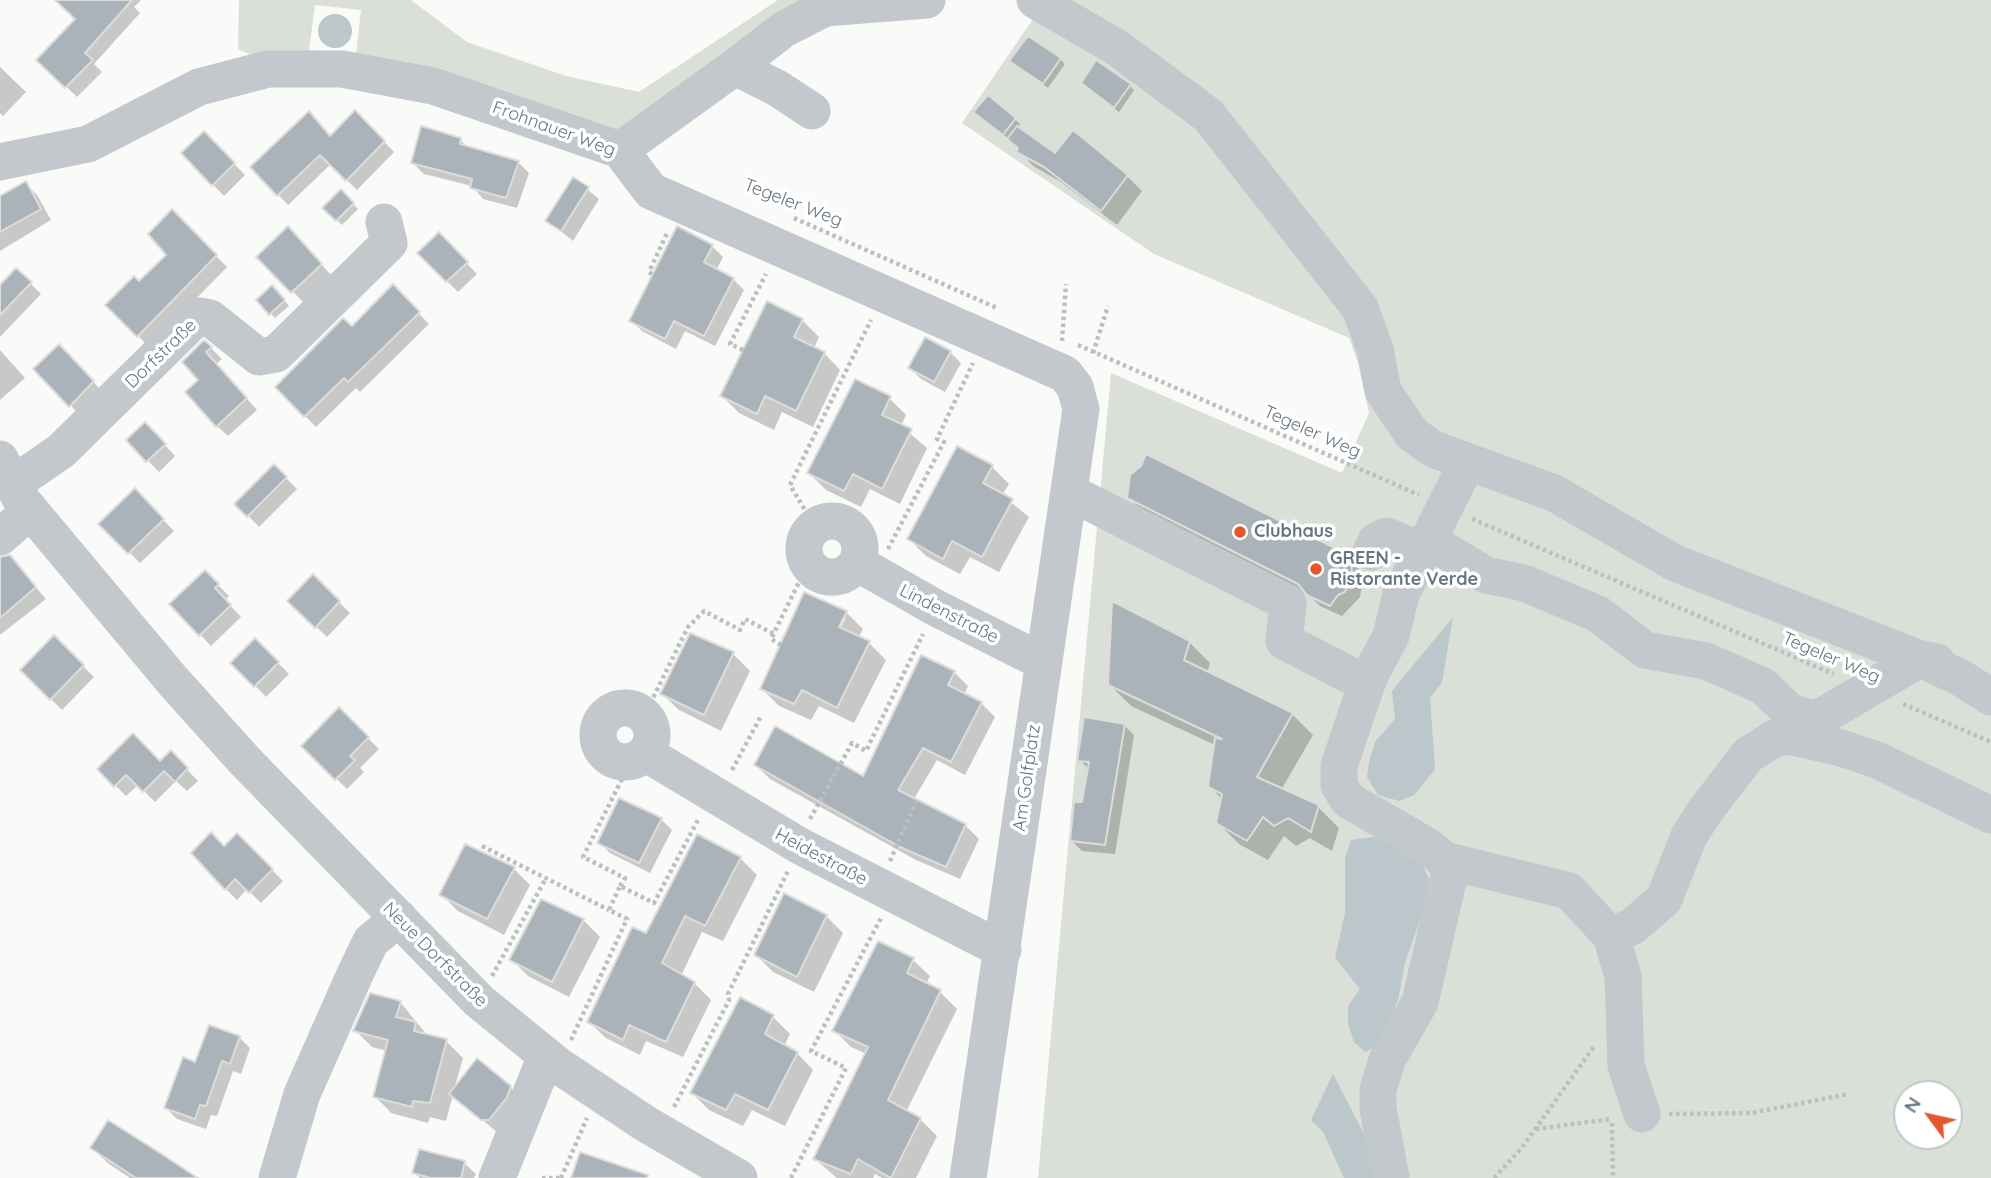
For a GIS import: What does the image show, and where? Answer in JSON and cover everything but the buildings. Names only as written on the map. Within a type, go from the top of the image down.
[{"type":"street","points":[[620,150],[784,29],[825,8],[927,0]]},
{"type":"street","points":[[1035,0],[1116,47],[1208,116],[1360,308],[1375,349],[1384,391],[1412,434],[1433,449],[1467,463],[1518,477],[1554,493],[1675,563],[1920,659],[1961,678],[1991,697]]},
{"type":"street","points":[[735,67],[777,88],[812,111]]},
{"type":"street","name":"Frohnauer Weg","points":[[0,162],[89,144],[199,87],[268,69],[342,69],[433,86],[620,150],[651,191],[680,205],[783,232],[884,294],[992,323],[1067,369]]},
{"type":"street","name":"Dorfstraße","points":[[14,485],[61,451],[195,319],[201,316],[210,318],[259,357],[276,354],[389,243],[384,222]]},
{"type":"street","name":"Am Golfplatz","points":[[968,1178],[1081,409],[1067,369]]},
{"type":"street","points":[[1393,1177],[1378,1108],[1378,1090],[1387,1060],[1420,1002],[1450,873],[1444,860],[1429,846],[1362,811],[1348,800],[1339,785],[1341,756],[1367,684],[1391,636],[1401,594],[1467,463]]},
{"type":"street","points":[[0,537],[14,485]]},
{"type":"street","name":"Neue Dorfstraße","points":[[14,485],[173,681],[245,761],[479,1001],[552,1061],[660,1133],[739,1178]]},
{"type":"street","points":[[1069,492],[1288,603],[1284,641],[1367,684]]},
{"type":"street","points":[[827,521],[848,525],[859,540],[860,556],[865,568],[834,578],[818,574],[808,564],[805,543],[815,527],[827,521]]},
{"type":"street","points":[[1371,552],[1376,541],[1386,536],[1413,547],[1428,540]]},
{"type":"street","points":[[1428,540],[1486,575],[1524,583],[1598,614],[1645,650],[1706,661],[1763,686],[1802,728],[1841,748],[1877,760],[1991,815]]},
{"type":"street","name":"Lindenstraße","points":[[865,568],[936,608],[1043,662]]},
{"type":"street","points":[[1611,936],[1633,926],[1664,900],[1689,836],[1748,755],[1775,738],[1802,728],[1920,659],[1982,675],[1991,673]]},
{"type":"street","name":"Heidestraße","points":[[645,716],[632,709],[617,709],[603,720],[598,730],[602,748],[608,756],[637,758],[885,891],[1003,950]]},
{"type":"street","points":[[637,758],[652,734],[645,716]]},
{"type":"street","points":[[1444,860],[1569,891],[1611,936],[1623,976],[1626,1065],[1642,1114]]},
{"type":"street","points":[[277,1178],[302,1094],[356,972],[372,941],[399,918]]},
{"type":"street","points":[[497,1178],[552,1061]]},
{"type":"path","points":[[652,274],[649,272],[680,205]]},
{"type":"path","points":[[743,350],[730,344],[783,232]]},
{"type":"path","name":"Tegeler Weg","points":[[783,232],[992,323]]},
{"type":"path","points":[[1066,284],[1067,369],[1086,376],[1108,306]]},
{"type":"path","points":[[815,527],[790,485],[884,294]]},
{"type":"path","points":[[865,568],[944,442],[937,439],[992,323]]},
{"type":"path","name":"Tegeler Weg","points":[[1050,332],[1067,369],[1094,351],[1445,507],[1991,742]]},
{"type":"path","points":[[781,645],[771,639],[808,564]]},
{"type":"path","points":[[660,1133],[729,1000],[728,994],[798,845],[852,743],[866,751],[936,608]]},
{"type":"path","points":[[645,716],[688,627],[704,611],[740,630],[745,619],[774,634]]},
{"type":"path","points":[[620,886],[654,902],[761,716]]},
{"type":"path","points":[[609,910],[625,878],[583,858],[637,758]]},
{"type":"path","points":[[791,1178],[845,1068],[811,1051],[885,891],[918,797]]},
{"type":"path","points":[[482,846],[627,919],[552,1061]]},
{"type":"path","points":[[479,1001],[545,878]]},
{"type":"path","points":[[1494,1178],[1536,1129],[1623,1002]]},
{"type":"path","points":[[542,1178],[561,1178],[598,1092]]},
{"type":"path","points":[[1536,1129],[1642,1114],[1751,1113],[1848,1094]]},
{"type":"shaded area","points":[[239,0],[411,0],[467,42],[566,76],[639,92],[778,0],[813,0],[618,130],[593,129],[255,57],[238,49]],"holes":[[[315,5],[361,10],[356,55],[309,50]]]},
{"type":"shaded area","points":[[1046,0],[1991,0],[1991,1178],[1038,1178],[1111,373],[1342,473],[1369,413],[1358,363],[1349,338],[1154,254],[962,123]]},
{"type":"shaded area","points":[[335,14],[347,19],[352,31],[347,43],[335,48],[323,43],[318,31],[323,19]]},
{"type":"shaded area","points":[[1453,617],[1442,682],[1430,698],[1435,769],[1414,795],[1399,801],[1378,795],[1367,777],[1369,762],[1375,742],[1395,719],[1392,691]]},
{"type":"shaded area","points":[[1374,837],[1398,845],[1419,858],[1429,879],[1426,902],[1405,963],[1398,1000],[1379,1045],[1365,1052],[1354,1042],[1348,1024],[1348,1006],[1360,989],[1335,958],[1345,913],[1345,858],[1351,840]]},
{"type":"shaded area","points":[[1333,1074],[1367,1140],[1377,1178],[1344,1178],[1323,1132],[1311,1120]]},
{"type":"place","name":"Clubhaus","points":[[1240,532]]},
{"type":"place","name":"GREEN - Ristorante Verde","points":[[1316,569]]}]
